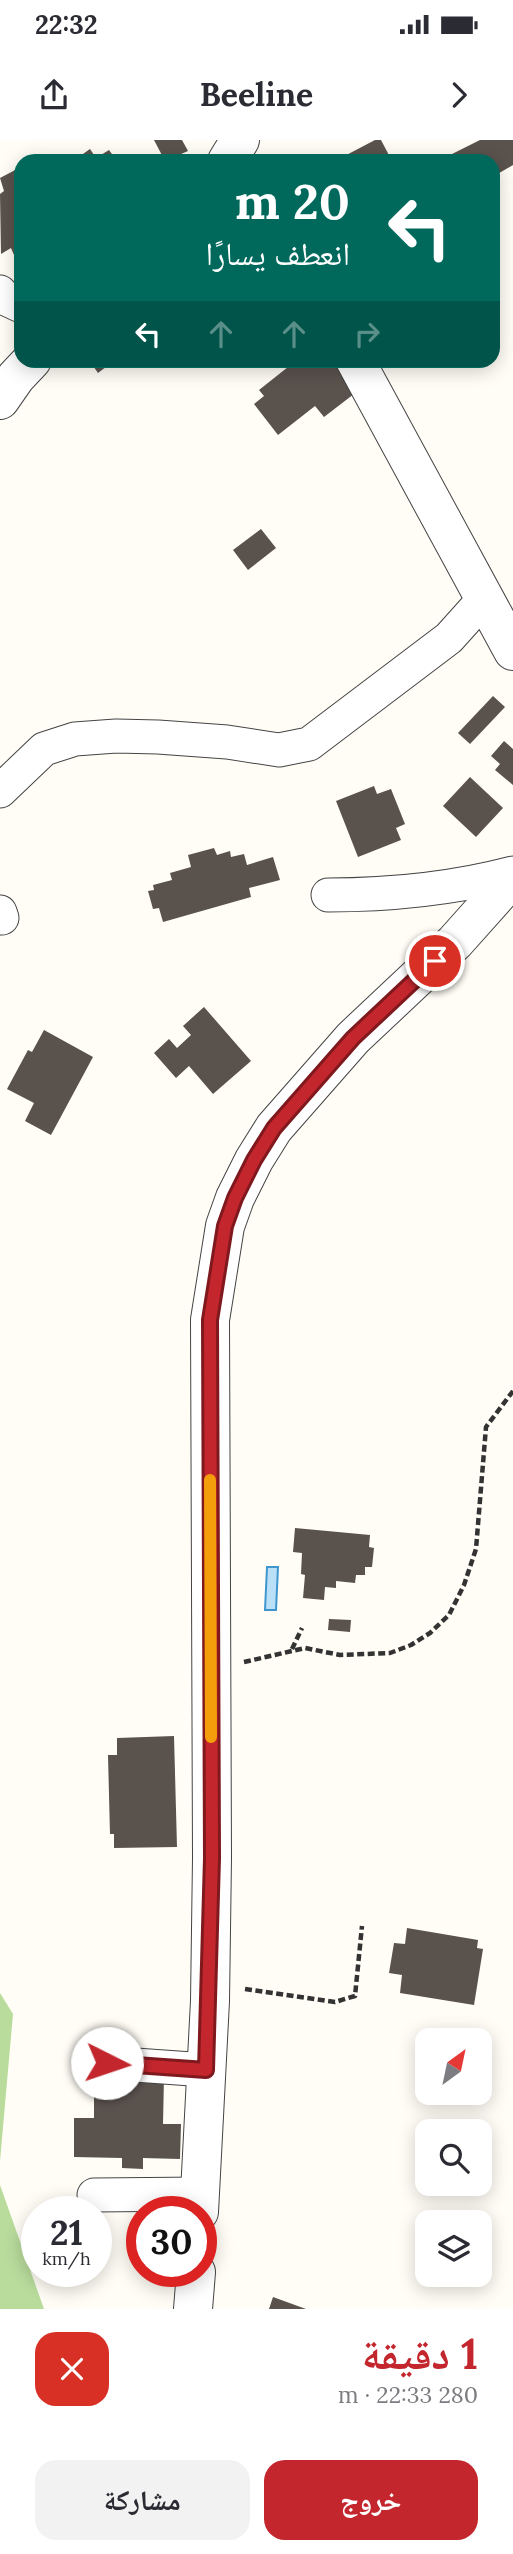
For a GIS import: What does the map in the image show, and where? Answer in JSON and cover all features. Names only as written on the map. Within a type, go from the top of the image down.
[{"type":"street","points":[[0,292],[14,303]]},
{"type":"street","points":[[0,400],[24,368]]},
{"type":"street","points":[[359,368],[513,651]]},
{"type":"street","points":[[0,792],[44,749],[75,739],[158,737],[227,742],[279,750],[309,744],[449,638],[484,599]]},
{"type":"street","points":[[328,895],[447,888],[513,875]]},
{"type":"street","points":[[200,2196],[210,1982],[212,1858],[210,1320],[225,1226],[235,1198],[254,1160],[274,1128],[353,1038],[456,942],[513,875]]},
{"type":"street","points":[[107,2063],[206,2070]]},
{"type":"street","points":[[94,2195],[126,2197]]},
{"type":"street","points":[[193,2309],[195,2287]]},
{"type":"path","points":[[211,1673],[255,1658],[292,1650],[313,1649],[340,1655],[390,1653],[411,1645],[430,1633],[449,1615],[464,1585],[476,1549],[486,1427],[513,1391]]},
{"type":"path","points":[[292,1650],[302,1628]]},
{"type":"path","points":[[210,1982],[335,2002],[355,1996],[362,1926]]},
{"type":"green space","points":[[0,1993],[13,2014],[0,2161]]},
{"type":"green space","points":[[0,2185],[21,2244],[21,2287],[36,2287],[44,2309],[0,2309]]},
{"type":"water","points":[[267,1567],[278,1567],[276,1610],[265,1610]]},
{"type":"building","points":[[154,140],[182,140],[188,151],[181,154],[161,154]]},
{"type":"building","points":[[375,140],[381,140],[388,154],[348,154]]},
{"type":"building","points":[[480,140],[513,140],[513,165],[500,173],[500,154],[452,154]]},
{"type":"building","points":[[14,171],[14,255],[11,248],[1,254],[0,194],[4,191],[0,178]]},
{"type":"building","points":[[287,368],[349,368],[363,387],[324,417],[315,406],[278,435],[254,404],[264,396],[259,390]]},
{"type":"building","points":[[261,529],[276,548],[248,570],[233,550]]},
{"type":"building","points":[[493,696],[505,707],[470,744],[458,733]]},
{"type":"building","points":[[504,741],[513,749],[513,785],[495,770],[500,764],[491,756]]},
{"type":"building","points":[[470,777],[503,808],[476,837],[443,806]]},
{"type":"building","points":[[374,786],[377,794],[391,789],[405,824],[396,828],[401,840],[358,857],[336,801]]},
{"type":"building","points":[[214,848],[217,855],[230,851],[231,857],[244,854],[247,865],[273,857],[280,880],[249,888],[251,897],[163,922],[159,908],[153,909],[148,891],[154,890],[153,885],[172,880],[170,873],[191,867],[188,855]]},
{"type":"building","points":[[204,1007],[251,1061],[213,1094],[189,1066],[176,1078],[154,1053],[169,1039],[177,1048],[191,1035],[183,1026]]},
{"type":"building","points":[[44,1030],[93,1057],[51,1135],[25,1121],[34,1103],[7,1089],[28,1050],[32,1052]]},
{"type":"building","points":[[295,1528],[370,1535],[369,1547],[374,1548],[372,1567],[365,1567],[365,1575],[356,1575],[355,1583],[336,1581],[336,1588],[325,1587],[324,1600],[303,1598],[305,1575],[301,1574],[302,1553],[293,1552]]},
{"type":"building","points":[[329,1619],[351,1620],[350,1632],[328,1630]]},
{"type":"building","points":[[174,1736],[177,1847],[114,1848],[114,1834],[110,1834],[108,1755],[117,1755],[117,1738]]},
{"type":"building","points":[[407,1928],[478,1940],[477,1948],[483,1949],[474,2005],[400,1993],[402,1975],[389,1973],[394,1943],[405,1944]]},
{"type":"building","points":[[103,2075],[164,2076],[163,2124],[181,2124],[180,2159],[143,2158],[143,2169],[122,2168],[122,2158],[74,2157],[74,2118],[94,2118],[94,2083]]},
{"type":"building","points":[[273,2297],[306,2309],[269,2309]]},
{"type":"slow traffic","points":[[210,1480],[211,1737]]},
{"type":"route","points":[[107,2063],[206,2070],[212,1858],[210,1320],[225,1226],[235,1198],[274,1128],[353,1038],[435,961]]}]
